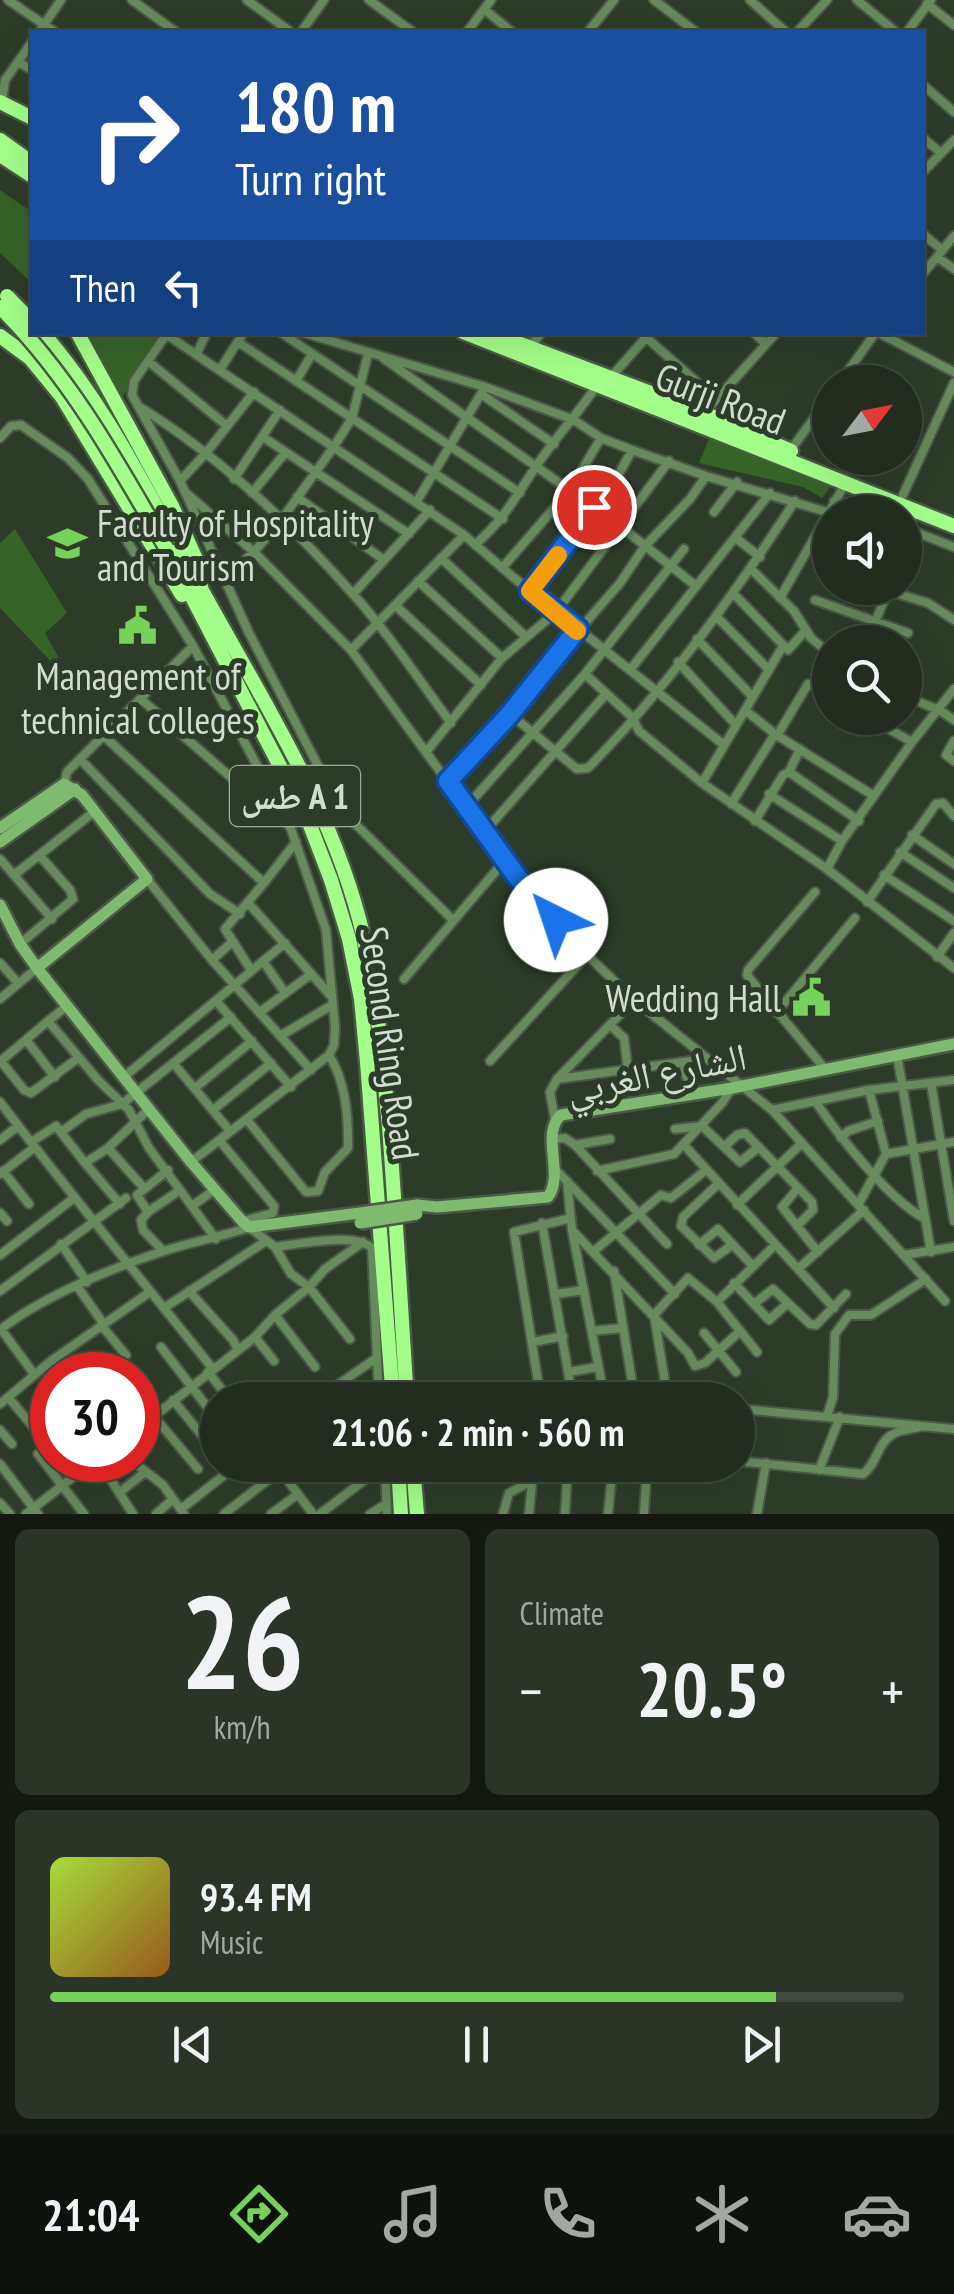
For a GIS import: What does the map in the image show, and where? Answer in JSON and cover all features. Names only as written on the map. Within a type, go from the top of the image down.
[{"type":"highway","points":[[1,102],[30,117]]},
{"type":"highway","points":[[0,140],[30,162]]},
{"type":"highway","points":[[0,155],[30,175]]},
{"type":"highway","points":[[2,298],[30,319]]},
{"type":"highway","name":"Second Ring Road","points":[[2,298],[94,421],[172,546],[308,820],[331,880],[349,939],[368,1062],[379,1382]]},
{"type":"highway","points":[[0,324],[30,320]]},
{"type":"highway","points":[[44,335],[91,393],[172,546]]},
{"type":"highway","points":[[80,335],[172,506],[230,657]]},
{"type":"highway","name":"Gurji Road","points":[[472,335],[704,413],[954,516]]},
{"type":"highway","name":"Gurji Road","points":[[497,335],[878,495]]},
{"type":"highway","points":[[0,336],[30,358],[62,397],[124,503],[230,657]]},
{"type":"highway","name":"Gurji Road","points":[[922,513],[954,526]]},
{"type":"highway","name":"Second Ring Road","points":[[230,657],[316,804],[364,938],[383,1058],[406,1382]]},
{"type":"highway","points":[[399,1482],[401,1514]]},
{"type":"highway","points":[[414,1482],[417,1514]]},
{"type":"street","points":[[8,0],[41,29],[60,0]]},
{"type":"street","points":[[132,0],[173,30]]},
{"type":"street","points":[[247,0],[289,30]]},
{"type":"street","points":[[303,30],[324,0]]},
{"type":"street","points":[[369,0],[409,30]]},
{"type":"street","points":[[468,30],[491,0]]},
{"type":"street","points":[[590,30],[614,0]]},
{"type":"street","points":[[654,0],[692,30]]},
{"type":"street","points":[[750,0],[784,30]]},
{"type":"street","points":[[799,30],[827,0]]},
{"type":"street","points":[[856,0],[894,30]]},
{"type":"street","points":[[909,30],[929,2],[954,25]]},
{"type":"street","points":[[484,9],[510,30]]},
{"type":"street","points":[[1,102],[4,84],[30,45]]},
{"type":"street","points":[[18,62],[30,69]]},
{"type":"street","points":[[925,87],[954,112]]},
{"type":"street","points":[[925,140],[941,153]]},
{"type":"street","points":[[925,170],[953,142]]},
{"type":"street","points":[[925,271],[954,236]]},
{"type":"street","points":[[925,237],[954,270]]},
{"type":"street","points":[[167,335],[132,388],[138,406],[180,480],[249,633],[341,810],[453,920]]},
{"type":"street","points":[[170,335],[464,534],[724,746]]},
{"type":"street","points":[[197,353],[206,335]]},
{"type":"street","points":[[221,368],[242,335]]},
{"type":"street","points":[[284,335],[520,493]]},
{"type":"street","points":[[310,335],[574,420],[601,438],[706,476],[812,507]]},
{"type":"street","points":[[530,347],[540,335]]},
{"type":"street","points":[[476,544],[504,518],[536,466],[645,335]]},
{"type":"street","points":[[647,335],[716,399]]},
{"type":"street","points":[[756,335],[766,344]]},
{"type":"street","points":[[704,413],[774,335]]},
{"type":"street","points":[[853,365],[875,335]]},
{"type":"street","points":[[883,335],[954,372]]},
{"type":"street","points":[[238,342],[504,518]]},
{"type":"street","points":[[323,362],[334,343]]},
{"type":"street","points":[[296,381],[312,354]]},
{"type":"street","points":[[224,578],[254,552],[282,519],[335,445],[352,418],[368,354]]},
{"type":"street","points":[[380,355],[620,526],[696,586]]},
{"type":"street","points":[[148,361],[227,426]]},
{"type":"street","points":[[902,494],[954,384]]},
{"type":"street","points":[[417,500],[483,390]]},
{"type":"street","points":[[483,390],[554,444]]},
{"type":"street","points":[[180,480],[206,454],[254,392]]},
{"type":"street","points":[[138,406],[206,454],[282,519],[353,594],[451,723]]},
{"type":"street","points":[[234,479],[280,410]]},
{"type":"street","points":[[790,450],[812,420]]},
{"type":"street","points":[[0,438],[12,426],[21,424],[78,467],[193,646],[286,820],[324,917],[335,1036],[329,1055],[191,1162]]},
{"type":"street","points":[[263,437],[409,534]]},
{"type":"street","points":[[502,568],[570,490],[601,438]]},
{"type":"street","points":[[530,591],[615,482],[632,450]]},
{"type":"street","points":[[252,493],[286,452]]},
{"type":"street","points":[[426,752],[502,658],[556,612],[669,462]]},
{"type":"street","points":[[448,781],[510,714],[706,476]]},
{"type":"street","points":[[714,512],[736,482]]},
{"type":"street","points":[[838,495],[846,482]]},
{"type":"street","points":[[185,492],[254,552],[351,650],[528,890],[588,955],[736,1087],[772,1110],[946,1301]]},
{"type":"street","points":[[630,670],[770,493]]},
{"type":"street","points":[[296,497],[384,560]]},
{"type":"street","points":[[510,714],[577,768],[588,768],[656,692],[716,616],[760,558],[795,501]]},
{"type":"street","points":[[353,594],[430,510]]},
{"type":"street","points":[[351,650],[464,534]]},
{"type":"street","points":[[922,536],[954,546]]},
{"type":"street","points":[[736,538],[760,558]]},
{"type":"street","points":[[780,598],[812,541]]},
{"type":"street","points":[[468,805],[585,674],[684,549]]},
{"type":"street","points":[[442,558],[525,636]]},
{"type":"street","points":[[752,569],[812,636]]},
{"type":"street","points":[[418,580],[502,658]]},
{"type":"street","points":[[733,593],[790,650],[806,630]]},
{"type":"street","points":[[922,602],[954,620]]},
{"type":"street","points":[[396,604],[481,684]]},
{"type":"street","points":[[829,605],[885,625]]},
{"type":"street","points":[[875,622],[881,605]]},
{"type":"street","points":[[716,616],[770,670]]},
{"type":"street","points":[[697,639],[753,697]]},
{"type":"street","points":[[193,646],[67,772],[68,789],[95,811],[212,960],[311,1070]]},
{"type":"street","points":[[702,783],[783,646]]},
{"type":"street","points":[[678,662],[736,725]]},
{"type":"street","points":[[585,674],[632,717],[639,731],[702,783],[827,869],[936,958],[954,968]]},
{"type":"street","points":[[731,804],[808,684],[812,686]]},
{"type":"street","points":[[827,869],[842,840],[954,688]]},
{"type":"street","points":[[486,830],[606,694]]},
{"type":"street","points":[[142,700],[264,806],[286,820]]},
{"type":"street","points":[[922,703],[954,720]]},
{"type":"street","points":[[746,710],[776,734],[874,796]]},
{"type":"street","points":[[899,735],[912,742]]},
{"type":"street","points":[[105,737],[264,883]]},
{"type":"street","points":[[954,741],[946,755],[954,761]]},
{"type":"street","points":[[755,821],[800,750]]},
{"type":"street","points":[[81,760],[210,894],[240,914]]},
{"type":"street","points":[[789,772],[859,820]]},
{"type":"street","points":[[0,828],[68,789]]},
{"type":"street","points":[[0,842],[68,789]]},
{"type":"street","points":[[770,794],[842,840]]},
{"type":"street","points":[[867,902],[936,804],[943,803],[953,812]]},
{"type":"street","points":[[14,875],[95,811]]},
{"type":"street","points":[[912,835],[954,864]]},
{"type":"street","points":[[251,970],[225,929],[296,842]]},
{"type":"street","points":[[900,852],[954,888]]},
{"type":"street","points":[[20,944],[70,904],[72,895],[40,856]]},
{"type":"street","points":[[0,859],[52,918]]},
{"type":"street","points":[[404,980],[506,859]]},
{"type":"street","points":[[884,876],[954,921]]},
{"type":"street","points":[[0,998],[147,879]]},
{"type":"street","points":[[815,892],[747,972],[750,982],[826,1070]]},
{"type":"street","points":[[249,904],[331,1001]]},
{"type":"street","points":[[0,905],[37,968],[191,1162],[246,1224],[271,1244],[291,1274],[309,1287],[350,1338]]},
{"type":"street","points":[[776,1013],[855,918]]},
{"type":"street","points":[[936,958],[954,933]]},
{"type":"street","points":[[212,960],[232,943]]},
{"type":"street","points":[[125,1076],[238,986],[251,970],[285,943]]},
{"type":"street","points":[[490,1061],[588,955]]},
{"type":"street","points":[[264,961],[285,993]]},
{"type":"street","points":[[2,967],[18,983]]},
{"type":"street","points":[[260,1012],[310,976]]},
{"type":"street","points":[[555,1120],[550,1092],[557,1079],[634,1000]]},
{"type":"street","points":[[280,1036],[331,1001]]},
{"type":"street","points":[[217,1002],[291,1086]]},
{"type":"street","points":[[67,1006],[0,1060],[29,1093],[78,1058]]},
{"type":"street","points":[[61,1132],[86,1114],[122,1104],[230,1017]]},
{"type":"street","points":[[48,1022],[136,1122],[150,1148],[216,1239]]},
{"type":"street","points":[[610,1025],[624,1038],[628,1070]]},
{"type":"street","points":[[27,1040],[55,1077]]},
{"type":"street","points":[[196,1088],[252,1042]]},
{"type":"street","name":"الشارع الغربي","points":[[554,1168],[555,1120],[566,1114],[736,1087],[954,1044]]},
{"type":"street","points":[[897,1053],[931,1252]]},
{"type":"street","points":[[247,1120],[306,1192],[318,1191],[326,1172],[348,1148],[344,1094],[329,1055]]},
{"type":"street","points":[[557,1079],[705,1060]]},
{"type":"street","points":[[213,1110],[271,1062]]},
{"type":"street","points":[[683,1062],[690,1095]]},
{"type":"street","points":[[174,1064],[230,1131]]},
{"type":"street","points":[[772,1110],[870,1090],[954,1080]]},
{"type":"street","points":[[931,1083],[954,1221]]},
{"type":"street","points":[[597,1171],[669,1158],[736,1087]]},
{"type":"street","points":[[798,1269],[861,1207],[886,1154],[870,1090]]},
{"type":"street","points":[[814,1102],[905,1208],[924,1218]]},
{"type":"street","points":[[1,1105],[96,1221],[218,1382]]},
{"type":"street","points":[[85,1163],[108,1148],[150,1108]]},
{"type":"street","points":[[841,1138],[848,1130],[878,1121]]},
{"type":"street","points":[[0,1140],[18,1126]]},
{"type":"street","points":[[0,1291],[123,1201],[53,1126],[2,1172],[29,1204]]},
{"type":"street","points":[[675,1129],[702,1126]]},
{"type":"street","points":[[702,1126],[740,1162],[759,1147]]},
{"type":"street","points":[[724,1147],[744,1133],[814,1205],[797,1226]]},
{"type":"street","points":[[553,1139],[565,1138],[576,1145],[667,1244]]},
{"type":"street","points":[[576,1145],[610,1139]]},
{"type":"street","points":[[30,1369],[0,1330],[41,1302],[163,1251],[216,1239],[273,1213],[274,1206],[219,1140]]},
{"type":"street","points":[[886,1154],[954,1142]]},
{"type":"street","points":[[737,1204],[801,1144]]},
{"type":"street","points":[[684,1145],[834,1308]]},
{"type":"street","points":[[108,1148],[143,1187]]},
{"type":"street","points":[[246,1224],[360,1218],[548,1196],[553,1190],[554,1168]]},
{"type":"street","points":[[554,1168],[675,1294]]},
{"type":"street","points":[[148,1212],[137,1195],[168,1170]]},
{"type":"street","points":[[594,1251],[637,1212],[661,1196],[674,1196],[706,1170]]},
{"type":"street","points":[[567,1181],[572,1230],[601,1382]]},
{"type":"street","points":[[718,1184],[682,1220],[682,1227],[715,1258],[732,1244]]},
{"type":"street","points":[[798,1188],[781,1204],[818,1252]]},
{"type":"street","points":[[163,1251],[140,1225],[148,1212],[180,1190]]},
{"type":"street","points":[[192,1206],[214,1190]]},
{"type":"street","points":[[0,1255],[74,1198]]},
{"type":"street","points":[[539,1382],[514,1232],[570,1218]]},
{"type":"street","points":[[542,1223],[570,1382]]},
{"type":"street","points":[[699,1245],[718,1229],[753,1266]]},
{"type":"street","points":[[572,1230],[614,1271],[697,1367],[739,1332]]},
{"type":"street","points":[[164,1308],[271,1244],[363,1242],[372,1248],[378,1382]]},
{"type":"street","points":[[160,1410],[255,1337],[326,1269],[363,1242]]},
{"type":"street","points":[[60,1244],[87,1282]]},
{"type":"street","points":[[717,1302],[774,1246]]},
{"type":"street","points":[[904,1255],[954,1247]]},
{"type":"street","points":[[614,1271],[632,1382]]},
{"type":"street","points":[[654,1316],[688,1278],[717,1302],[757,1352]]},
{"type":"street","points":[[827,1416],[833,1397],[835,1334],[849,1316],[870,1314],[926,1280]]},
{"type":"street","points":[[734,1283],[770,1320],[788,1302]]},
{"type":"street","points":[[77,1286],[123,1352]]},
{"type":"street","points":[[754,1304],[773,1289],[813,1325],[820,1325],[846,1294]]},
{"type":"street","points":[[555,1294],[584,1290]]},
{"type":"street","points":[[189,1291],[238,1350]]},
{"type":"street","points":[[65,1352],[150,1292]]},
{"type":"street","points":[[275,1315],[315,1367]]},
{"type":"street","points":[[654,1316],[665,1382]]},
{"type":"street","points":[[592,1331],[622,1328]]},
{"type":"street","points":[[704,1334],[736,1372]]},
{"type":"street","points":[[532,1342],[563,1336]]},
{"type":"street","points":[[255,1337],[274,1361]]},
{"type":"street","points":[[161,1347],[200,1399]]},
{"type":"street","points":[[344,1382],[375,1359]]},
{"type":"street","points":[[568,1372],[598,1367]]},
{"type":"street","points":[[0,1404],[30,1378]]},
{"type":"street","points":[[8,1397],[30,1423]]},
{"type":"street","points":[[173,1400],[200,1433]]},
{"type":"street","points":[[755,1411],[954,1430]]},
{"type":"street","points":[[820,1470],[840,1417]]},
{"type":"street","points":[[160,1423],[198,1469]]},
{"type":"street","points":[[755,1462],[863,1474],[872,1468],[882,1445],[892,1434],[923,1426]]},
{"type":"street","points":[[0,1430],[12,1444]]},
{"type":"street","points":[[757,1514],[766,1463]]},
{"type":"street","points":[[0,1464],[32,1512],[66,1482]]},
{"type":"street","points":[[59,1482],[84,1514]]},
{"type":"street","points":[[111,1482],[133,1514]]},
{"type":"street","points":[[118,1493],[132,1482]]},
{"type":"street","points":[[158,1482],[183,1512],[217,1482]]},
{"type":"street","points":[[224,1514],[263,1482]]},
{"type":"street","points":[[290,1482],[316,1514],[360,1482]]},
{"type":"street","points":[[370,1514],[386,1509],[385,1482]]},
{"type":"street","points":[[565,1482],[565,1514]]},
{"type":"street","points":[[608,1514],[611,1482]]},
{"type":"street","points":[[644,1514],[646,1482]]},
{"type":"street","points":[[502,1514],[508,1493],[532,1483],[529,1514]]},
{"type":"street","points":[[271,1514],[298,1494]]},
{"type":"street","points":[[156,1514],[173,1499]]},
{"type":"street","points":[[0,1503],[10,1514]]},
{"type":"green space","points":[[0,190],[30,211],[30,281],[0,253]]},
{"type":"green space","points":[[87,335],[161,335],[123,396]]},
{"type":"green space","points":[[710,436],[834,482],[824,495],[817,495],[803,487],[699,463]]},
{"type":"green space","points":[[15,529],[67,613],[45,633],[65,669],[60,671],[0,608],[0,543]]},
{"type":"slow traffic","points":[[558,555],[530,591],[577,631]]},
{"type":"place","name":"Faculty of Hospitality and Tourism","points":[[67,544]]},
{"type":"place","name":"Management of technical colleges","points":[[138,626]]},
{"type":"place","name":"Wedding Hall","points":[[811,997]]},
{"type":"route","points":[[556,920],[518,878],[448,781],[510,714],[578,629],[530,591],[594,507]]}]
